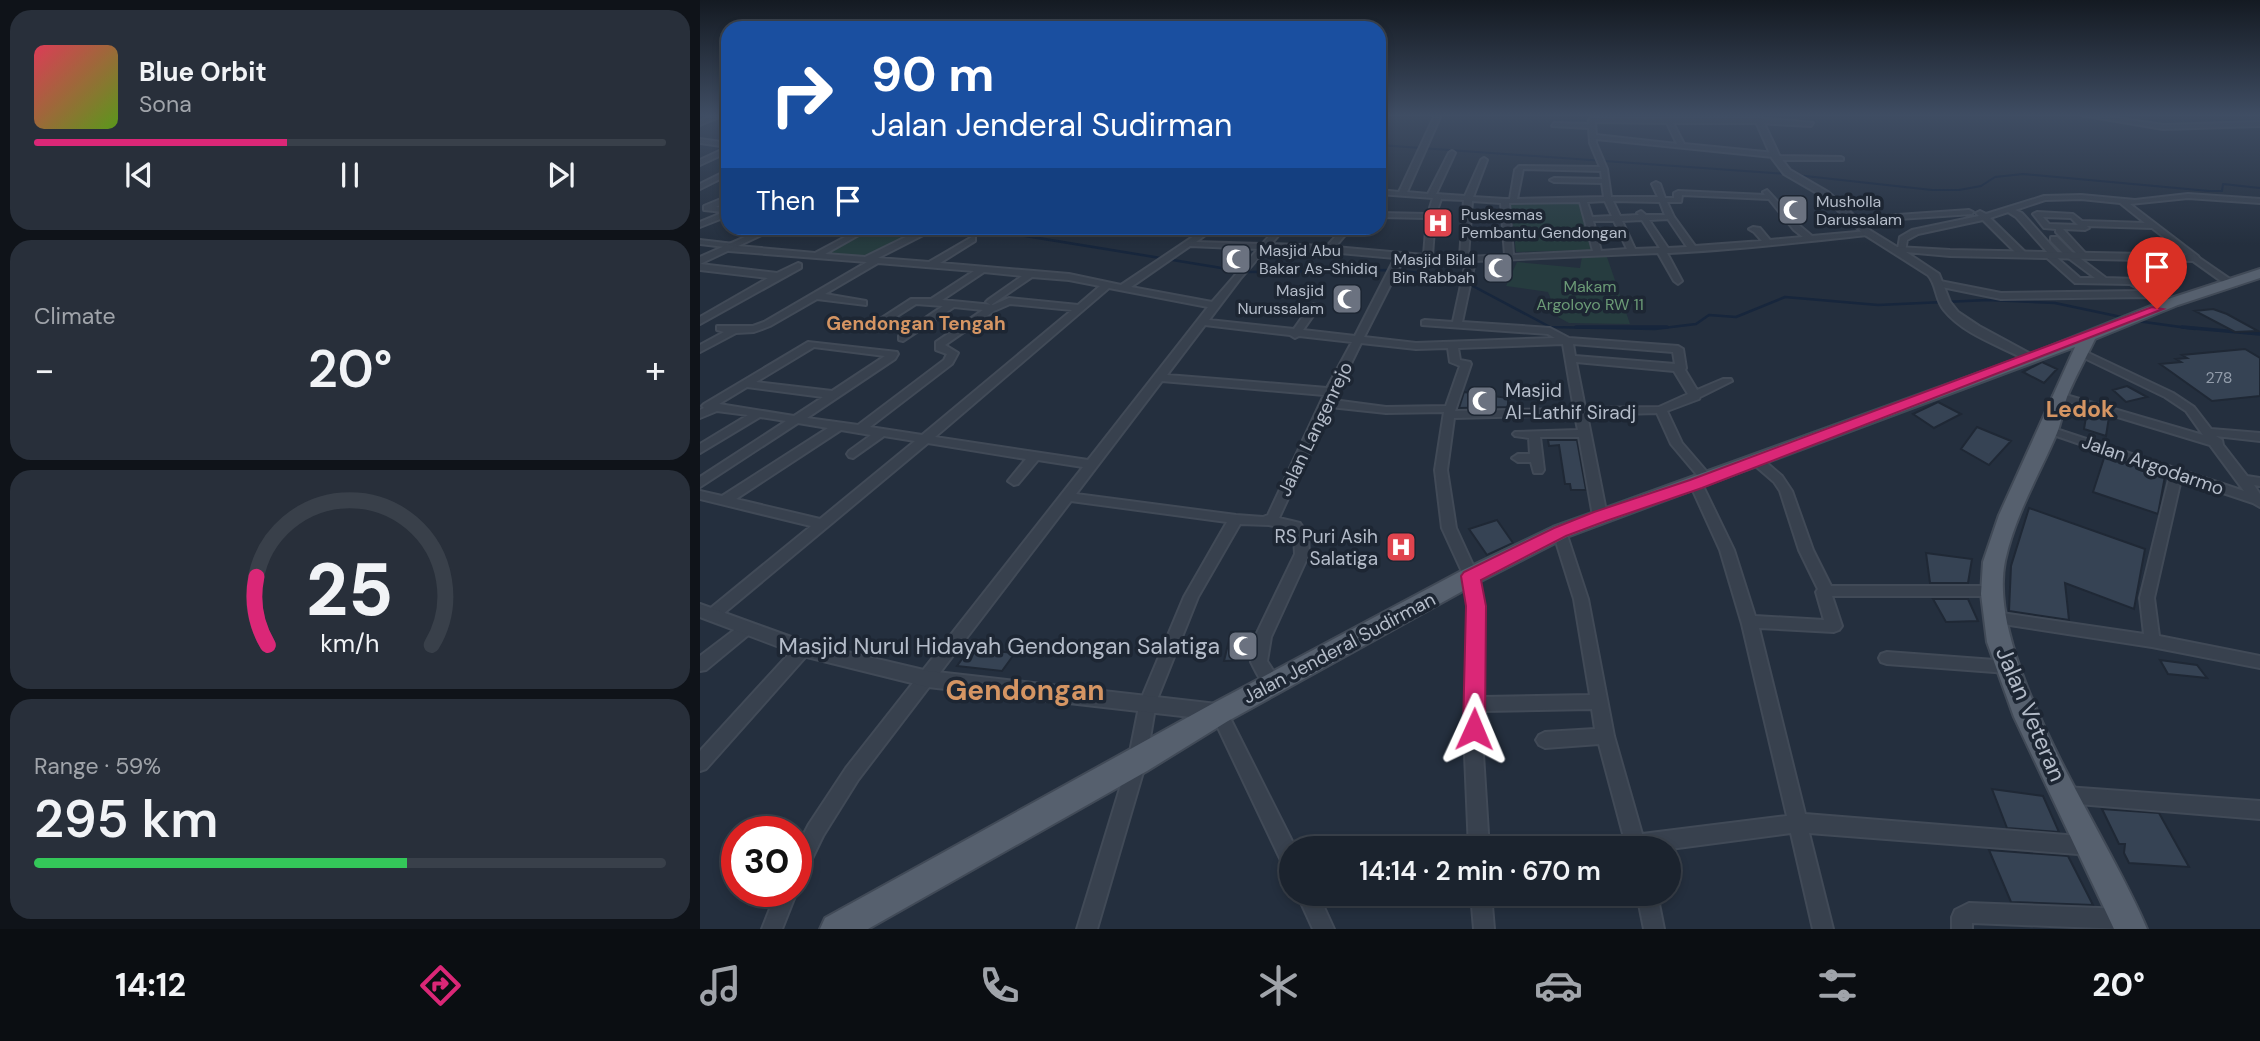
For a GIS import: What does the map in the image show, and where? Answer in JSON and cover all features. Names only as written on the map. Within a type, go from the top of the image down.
[{"type":"main road","name":"Jalan Jenderal Sudirman","points":[[836,929],[1137,762],[1273,683],[1471,576],[1560,532],[2036,357],[2080,353],[2134,318],[2260,273]]},
{"type":"main road","points":[[2036,357],[2080,353]]},
{"type":"main road","name":"Jalan Veteran","points":[[2080,353],[2059,396],[2049,430],[2009,515],[1994,562],[1994,618],[2027,718],[2128,924]]},
{"type":"street","points":[[1402,194],[1419,158]]},
{"type":"street","points":[[1428,259],[1434,196],[1449,158]]},
{"type":"street","points":[[1599,158],[1608,199],[1633,253]]},
{"type":"street","points":[[1778,158],[1787,172],[1825,194],[1868,233],[1900,249],[1932,273],[1940,284],[1945,304],[1961,318],[2036,357]]},
{"type":"street","points":[[1832,158],[1841,159]]},
{"type":"street","points":[[1457,325],[1466,283],[1468,199],[1484,160]]},
{"type":"street","points":[[1509,256],[1509,201],[1519,168],[1555,168],[1601,163]]},
{"type":"street","points":[[1552,199],[1555,168]]},
{"type":"street","points":[[700,170],[721,171]]},
{"type":"street","points":[[700,187],[721,175]]},
{"type":"street","points":[[1554,180],[1606,181]]},
{"type":"street","points":[[1656,184],[1670,217],[1693,250]]},
{"type":"street","points":[[1587,188],[1585,199],[1598,254]]},
{"type":"street","points":[[1386,213],[1434,196],[1509,201],[1679,200],[1678,192],[1736,193],[1734,189],[1758,189],[1766,191],[1811,239]]},
{"type":"street","points":[[1386,193],[1402,194],[1411,205],[1432,216]]},
{"type":"street","points":[[1855,220],[2010,210],[2035,200],[2053,197],[2123,202],[2188,196],[2260,201]]},
{"type":"street","points":[[1634,199],[1678,281]]},
{"type":"street","points":[[704,209],[721,201]]},
{"type":"street","points":[[2123,202],[2232,284]]},
{"type":"street","points":[[1903,206],[1910,215]]},
{"type":"street","points":[[2010,210],[2019,215],[2078,281],[2134,282],[2152,294],[2174,302]]},
{"type":"street","points":[[1900,249],[1903,239],[1911,233],[1978,211]]},
{"type":"street","points":[[1978,211],[2022,254]]},
{"type":"street","points":[[702,223],[721,214]]},
{"type":"street","points":[[2081,223],[2084,228],[2049,226],[2036,215],[2073,216],[2081,223],[2152,226]]},
{"type":"street","points":[[1589,219],[1670,217]]},
{"type":"street","points":[[1753,229],[1767,242]]},
{"type":"street","points":[[2059,230],[2084,256]]},
{"type":"street","points":[[1192,244],[1329,249],[1400,257],[1467,259],[1693,250],[1868,233]]},
{"type":"street","points":[[700,261],[757,235]]},
{"type":"street","points":[[817,255],[854,235]]},
{"type":"street","points":[[720,328],[754,329],[817,296],[872,259],[921,235]]},
{"type":"street","points":[[1122,288],[1203,235]]},
{"type":"street","points":[[812,840],[832,803],[1241,272],[1275,235]]},
{"type":"street","points":[[1329,249],[1341,235]]},
{"type":"street","points":[[931,265],[972,239]]},
{"type":"street","points":[[2054,239],[2104,281]]},
{"type":"street","points":[[700,242],[817,255],[1069,276],[1216,306]]},
{"type":"street","points":[[1900,249],[2195,258]]},
{"type":"street","name":"Jalan Langenrejo","points":[[1070,497],[1270,521],[1328,397],[1400,257]]},
{"type":"street","points":[[700,321],[798,266]]},
{"type":"street","points":[[700,267],[777,277]]},
{"type":"street","points":[[933,302],[982,270]]},
{"type":"street","points":[[860,429],[951,358],[953,353],[940,348],[940,344],[1030,274]]},
{"type":"street","points":[[1940,284],[2001,296],[2152,294]]},
{"type":"street","points":[[706,612],[823,524],[1107,285]]},
{"type":"street","points":[[817,296],[863,303]]},
{"type":"street","points":[[874,327],[914,301],[988,307],[1009,301],[1081,308]]},
{"type":"street","points":[[903,338],[952,304]]},
{"type":"street","points":[[1295,335],[1314,307]]},
{"type":"street","points":[[1203,322],[1295,335],[1416,346],[1567,341],[1678,349],[1681,368],[1678,368]]},
{"type":"street","points":[[1425,322],[1550,331],[1567,341],[1573,359],[1600,516]]},
{"type":"street","points":[[700,349],[734,330]]},
{"type":"street","points":[[700,483],[799,420],[893,354],[812,344],[706,408]]},
{"type":"street","points":[[1453,345],[1455,362],[1466,364],[1449,412],[1441,470],[1449,528],[1471,576],[1476,606],[1475,704],[1479,836]]},
{"type":"street","points":[[2080,353],[2179,401],[2195,413],[2259,501]]},
{"type":"street","points":[[1573,359],[1678,368]]},
{"type":"street","points":[[1678,368],[1695,397]]},
{"type":"street","points":[[1159,378],[1328,397],[1386,410],[1582,414],[1661,410],[1727,381]]},
{"type":"street","points":[[745,384],[835,395]]},
{"type":"street","points":[[2059,396],[2218,443]]},
{"type":"street","points":[[706,408],[838,425],[1093,465]]},
{"type":"street","points":[[1661,410],[1677,443],[1701,481],[1727,550],[1749,622],[1823,929]]},
{"type":"street","points":[[700,449],[758,414]]},
{"type":"street","points":[[725,500],[838,425]]},
{"type":"street","name":"Jalan Argodarmo","points":[[2049,430],[2259,501]]},
{"type":"street","points":[[2209,432],[2260,437]]},
{"type":"street","points":[[853,454],[881,433]]},
{"type":"street","points":[[1519,434],[1586,433]]},
{"type":"street","points":[[1518,458],[1537,464],[1534,434]]},
{"type":"street","points":[[1014,481],[1034,457]]},
{"type":"street","points":[[1749,622],[1834,626],[1825,592],[1806,550],[1786,491],[1778,479],[1755,460]]},
{"type":"street","points":[[2152,641],[2147,598],[2176,474]]},
{"type":"street","points":[[2242,480],[2260,482]]},
{"type":"street","points":[[700,495],[823,524]]},
{"type":"street","points":[[1087,929],[1137,762],[1148,702],[1191,597],[1236,519]]},
{"type":"street","points":[[1270,521],[1295,526],[1301,535],[1303,554],[1263,637],[1259,662],[1273,683]]},
{"type":"street","points":[[1560,532],[1581,599],[1605,736],[1633,836]]},
{"type":"street","points":[[1825,592],[1992,591]]},
{"type":"street","points":[[706,612],[803,649],[928,679],[1148,702],[1219,713],[1279,836]]},
{"type":"street","points":[[1994,618],[2152,641],[2260,662]]},
{"type":"street","points":[[700,664],[747,628]]},
{"type":"street","points":[[700,763],[803,649]]},
{"type":"street","points":[[1887,658],[2008,667]]},
{"type":"street","points":[[1475,704],[1600,702]]},
{"type":"street","points":[[1545,740],[1605,736]]},
{"type":"street","points":[[2066,795],[2258,813]]},
{"type":"street","points":[[1681,840],[1799,823],[2092,846]]},
{"type":"street","points":[[1313,906],[1324,929]]},
{"type":"street","points":[[1482,906],[1483,929]]},
{"type":"street","points":[[1649,906],[1654,929]]},
{"type":"street","points":[[772,929],[781,907]]},
{"type":"street","points":[[1962,929],[1962,917],[1969,913],[2128,924]]},
{"type":"green space","points":[[1581,202],[1596,250],[1516,252],[1510,203]]},
{"type":"green space","points":[[856,235],[913,235],[867,257],[822,254]]},
{"type":"green space","name":"Makam Argoloyo RW 11","points":[[1582,257],[1607,257],[1630,324],[1569,323],[1558,317],[1548,292],[1506,286],[1517,262],[1580,268]]},
{"type":"building","points":[[2213,309],[2258,331],[2235,332],[2195,311]]},
{"type":"building","points":[[2245,349],[2260,358],[2260,396],[2212,401],[2160,364],[2181,362],[2176,359],[2187,358],[2182,355]]},
{"type":"building","points":[[2042,362],[2057,369],[2044,383],[2023,372]]},
{"type":"building","points":[[2127,386],[2147,397],[2126,402],[2113,390]]},
{"type":"building","points":[[1464,392],[1508,398],[1508,407],[1459,408]]},
{"type":"building","points":[[1938,402],[1961,414],[1934,428],[1913,414]]},
{"type":"building","points":[[2087,411],[2109,417],[2106,436],[2084,429]]},
{"type":"building","points":[[1977,427],[2011,441],[1989,465],[1961,449]]},
{"type":"building","points":[[1548,440],[1577,440],[1586,490],[1571,490],[1570,484],[1565,484],[1559,445],[1549,446]]},
{"type":"building","points":[[2105,455],[2165,476],[2158,514],[2093,492]]},
{"type":"building","points":[[2029,508],[2145,549],[2134,609],[2065,583],[2069,620],[2009,611],[2011,566]]},
{"type":"building","points":[[1497,520],[1513,543],[1487,555],[1469,529]]},
{"type":"building","points":[[1926,553],[1972,559],[1968,583],[1930,583]]},
{"type":"building","points":[[1933,599],[1968,599],[1978,621],[1946,622]]},
{"type":"building","name":"Masjid Nurul Hidayah Gendongan Salatiga","points":[[1255,631],[1249,660],[1224,661],[1231,632]]},
{"type":"building","points":[[970,648],[1015,653],[1002,671],[957,666]]},
{"type":"building","points":[[2160,660],[2197,665],[2207,678],[2168,674]]},
{"type":"building","points":[[1992,789],[2043,796],[2059,832],[2007,828]]},
{"type":"building","points":[[2102,809],[2159,813],[2189,867],[2129,863],[2124,853],[2125,844],[2119,844]]},
{"type":"building","points":[[1989,850],[2068,856],[2093,905],[2011,902]]},
{"type":"waterway","points":[[1567,158],[1788,174]]},
{"type":"waterway","points":[[1796,175],[1932,190],[1959,190],[1981,186],[1995,177],[2023,174],[2209,191],[2222,191],[2223,184],[2260,188]]},
{"type":"waterway","points":[[1020,235],[1246,272],[1393,270],[1456,277],[1550,327],[1655,329],[1696,324],[1709,315],[1736,317],[1785,297],[1878,305],[1988,300],[2055,303],[2126,318]]},
{"type":"waterway","points":[[2137,321],[2195,329]]},
{"type":"waterway","points":[[1576,327],[1667,327]]},
{"type":"waterway","points":[[2182,327],[2260,334]]},
{"type":"place","name":"Musholla Darussalam","points":[[1793,210]]},
{"type":"place","name":"Puskesmas Pembantu Gendongan","points":[[1438,223]]},
{"type":"place","name":"Masjid Abu Bakar As-Shidiq","points":[[1236,259]]},
{"type":"place","name":"Masjid Bilal Bin Rabbah","points":[[1498,268]]},
{"type":"place","name":"Masjid Nurussalam","points":[[1347,299]]},
{"type":"place","name":"Masjid Al-Lathif Siradj","points":[[1482,401]]},
{"type":"place","name":"RS Puri Asih Salatiga","points":[[1401,547]]},
{"type":"place","name":"Masjid Nurul Hidayah Gendongan Salatiga","points":[[1243,646]]},
{"type":"district","name":"Gendongan Tengah","points":[[916,323]]},
{"type":"district","name":"Ledok","points":[[2080,409]]},
{"type":"district","name":"Gendongan","points":[[1025,690]]},
{"type":"route","points":[[1474,729],[1476,606],[1471,576],[1560,532],[1600,516],[1696,484],[2157,309]]}]
